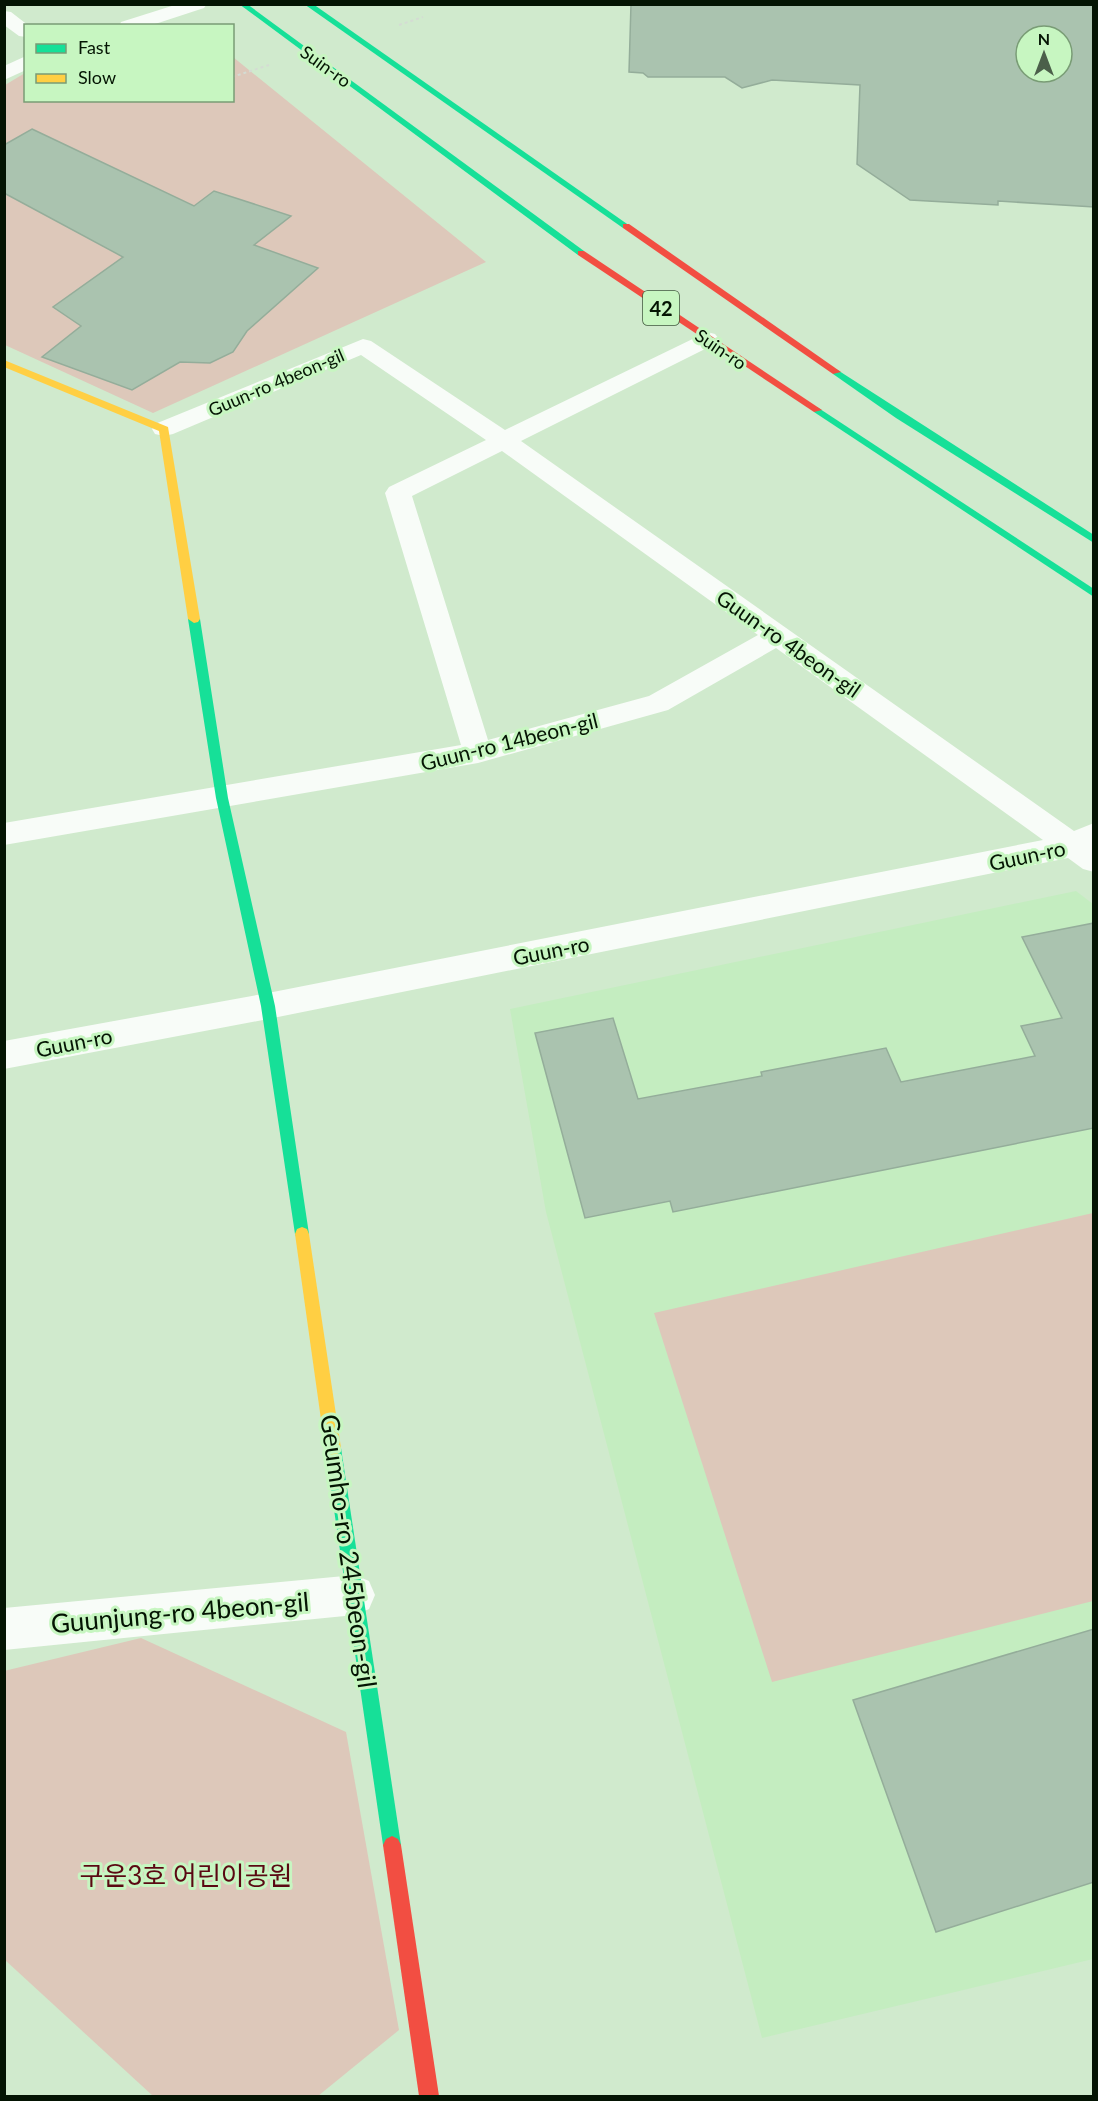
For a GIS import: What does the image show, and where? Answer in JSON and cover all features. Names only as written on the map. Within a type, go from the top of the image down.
[{"type":"main road","name":"Suin-ro","points":[[242,4],[585,256],[1094,594]]},
{"type":"main road","name":"Suin-ro","points":[[307,4],[899,416],[1094,540]]},
{"type":"main road","points":[[4,363],[164,429],[222,798],[268,1006]]},
{"type":"main road","name":"Geumho-ro 245beon-gil","points":[[268,1006],[429,2097]]},
{"type":"street","points":[[134,24],[198,4]]},
{"type":"street","points":[[4,16],[24,31]]},
{"type":"street","points":[[4,74],[24,63]]},
{"type":"street","points":[[478,753],[398,493],[707,339]]},
{"type":"street","name":"Guun-ro 4beon-gil","points":[[164,429],[363,346],[504,441],[779,635],[1087,847]]},
{"type":"street","name":"Guun-ro 14beon-gil","points":[[4,834],[478,753],[658,703],[779,635]]},
{"type":"street","name":"Guun-ro","points":[[4,1055],[1087,847]]},
{"type":"street","name":"Guunjung-ro 4beon-gil","points":[[4,1629],[355,1596]]},
{"type":"shaded area","points":[[1076,891],[1093,904],[1093,1959],[762,2038],[546,1212],[510,1009]]},
{"type":"green space","points":[[234,58],[486,262],[153,413],[5,345],[5,85],[24,74],[24,102],[234,102]]},
{"type":"green space","points":[[1093,1213],[1093,1601],[772,1682],[654,1313]]},
{"type":"green space","name":"구운3호 어린이공원","points":[[141,1638],[346,1732],[399,2030],[318,2096],[153,2096],[5,1960],[4,1671]]},
{"type":"building","points":[[631,4],[1094,4],[1094,207],[998,201],[998,205],[910,200],[857,164],[860,85],[772,80],[742,88],[725,77],[648,77],[643,73],[629,72]]},
{"type":"building","points":[[32,129],[194,206],[214,191],[291,216],[254,245],[318,268],[247,331],[233,352],[210,363],[180,362],[132,390],[42,357],[81,326],[53,307],[123,257],[4,193],[4,145]]},
{"type":"building","points":[[1094,923],[1094,1128],[673,1212],[670,1201],[585,1218],[535,1033],[613,1018],[638,1099],[762,1076],[761,1072],[886,1048],[901,1082],[1035,1056],[1021,1026],[1062,1018],[1022,937]]},
{"type":"building","points":[[1094,1629],[1094,1882],[936,1932],[853,1700]]},
{"type":"traffic: fast","points":[[242,4],[581,253]]},
{"type":"traffic: fast","points":[[307,4],[626,226]]},
{"type":"traffic: fast","points":[[836,372],[899,416],[1094,540]]},
{"type":"traffic: fast","points":[[817,410],[1094,594]]},
{"type":"traffic: fast","points":[[194,619],[222,798],[268,1006],[302,1234]]},
{"type":"traffic: fast","points":[[333,1448],[392,1845]]},
{"type":"traffic: slow","points":[[4,363],[164,429],[194,619]]},
{"type":"traffic: slow","points":[[302,1234],[333,1448]]},
{"type":"traffic: jam","points":[[626,226],[836,372]]},
{"type":"traffic: jam","points":[[581,253],[817,410]]},
{"type":"traffic: jam","points":[[392,1845],[429,2096]]}]
